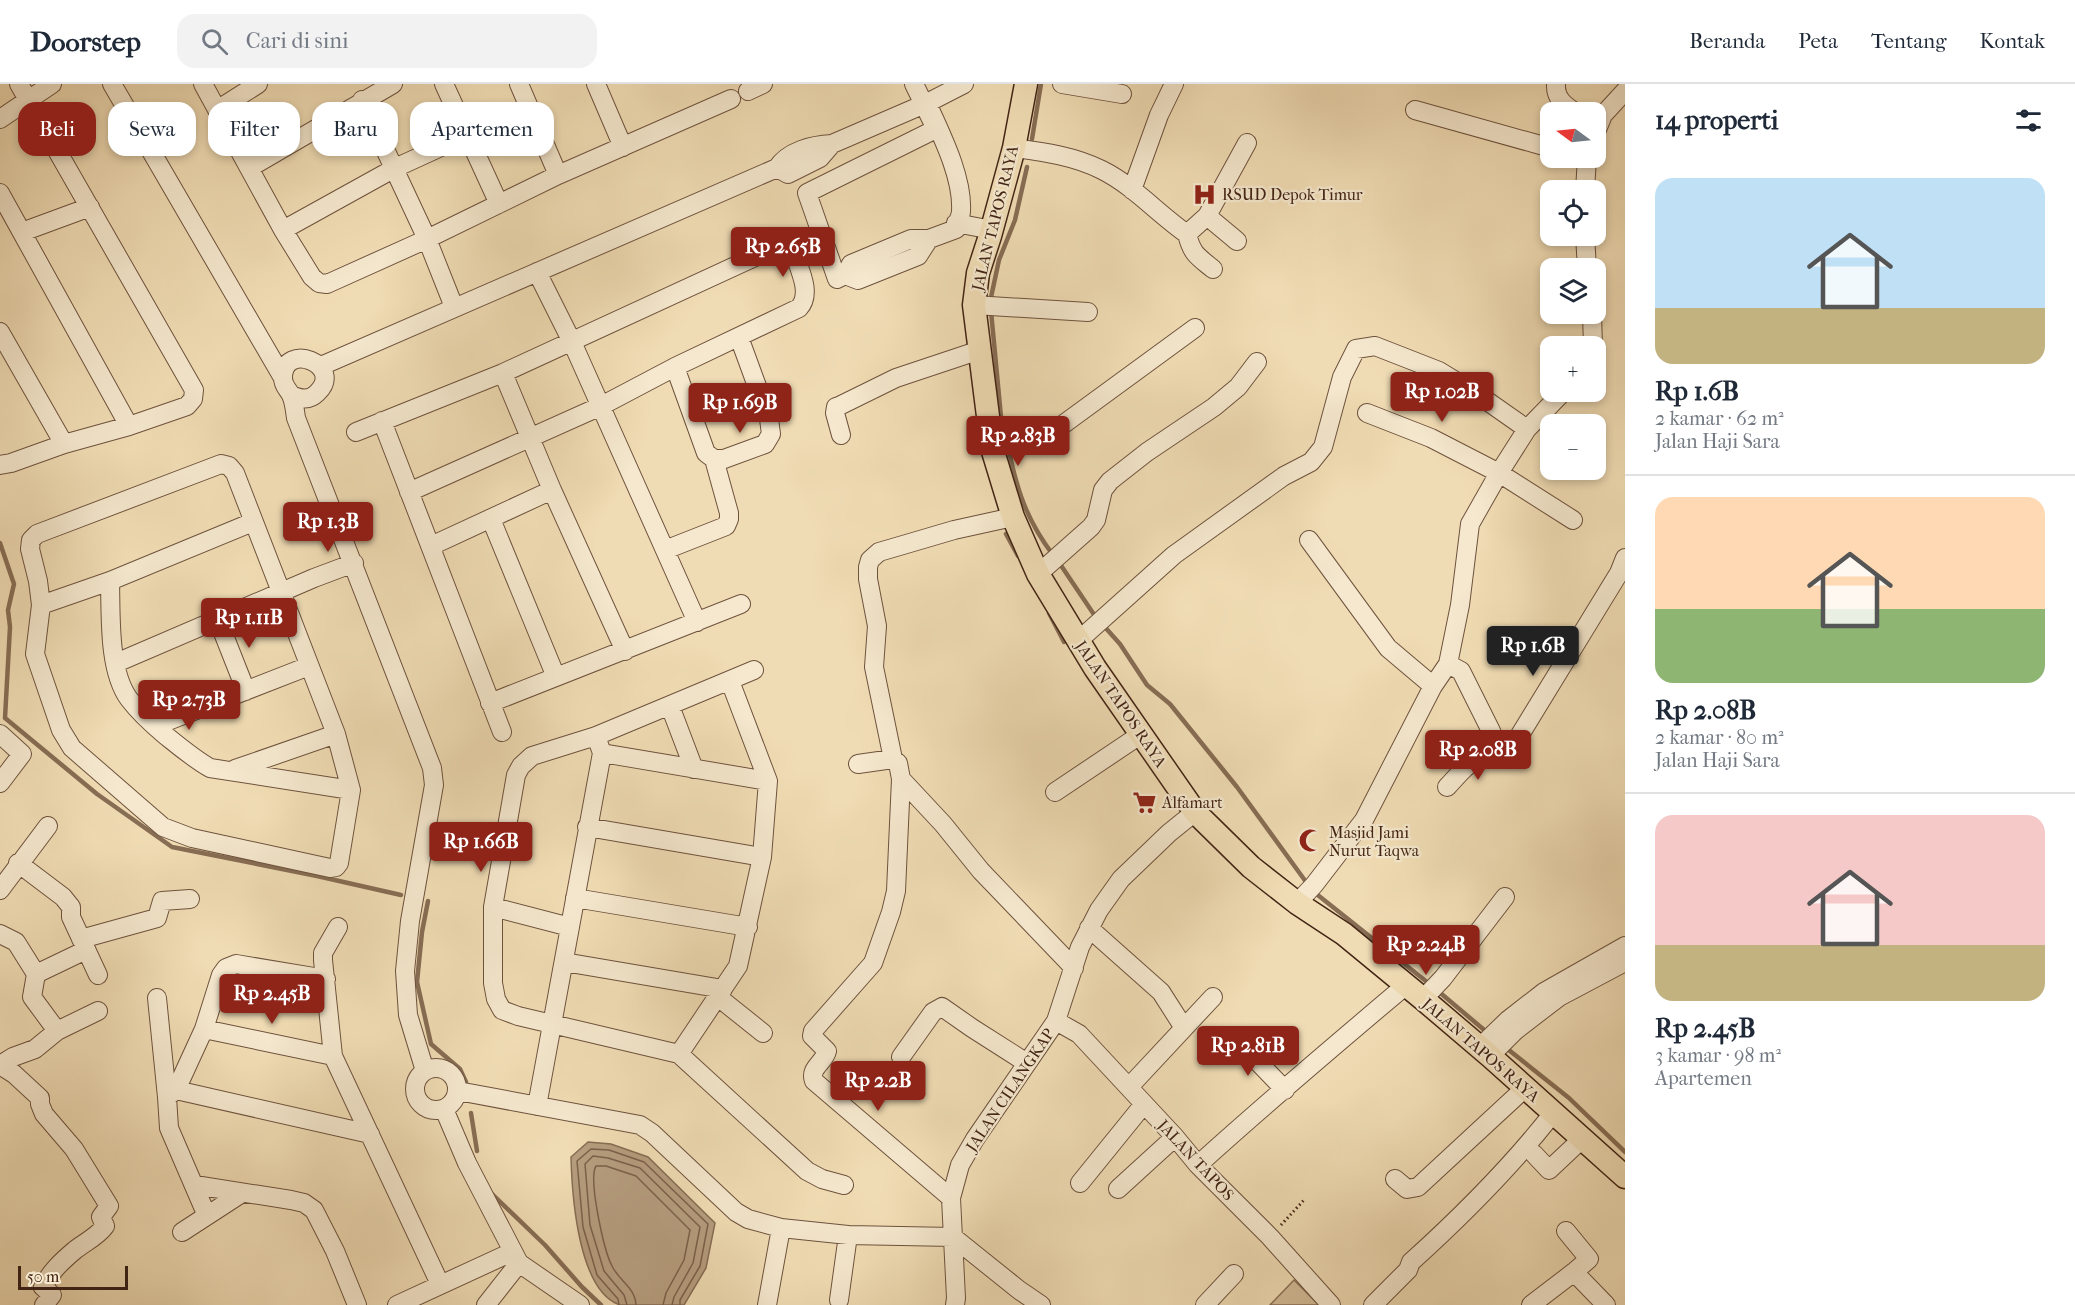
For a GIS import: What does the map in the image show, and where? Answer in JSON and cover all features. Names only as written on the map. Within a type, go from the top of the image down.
[{"type":"main road","name":"JALAN TAPOS RAYA","points":[[1026,84],[1014,148],[978,273],[984,305],[980,350],[995,447],[1013,517],[1048,565],[1078,641],[1140,735],[1195,812],[1251,867],[1305,894],[1344,934],[1498,1038],[1526,1087],[1625,1177]]},
{"type":"street","points":[[0,119],[23,92],[52,84]]},
{"type":"street","points":[[112,84],[291,395],[296,418],[432,768],[434,784],[410,921],[405,971],[408,1015],[425,1071]]},
{"type":"street","points":[[203,84],[213,102]]},
{"type":"street","points":[[230,102],[258,84]]},
{"type":"street","points":[[249,168],[393,84]]},
{"type":"street","points":[[444,84],[452,102]]},
{"type":"street","points":[[519,84],[558,175]]},
{"type":"street","points":[[596,84],[623,147]]},
{"type":"street","points":[[914,84],[926,104],[961,190],[962,214],[956,223],[956,229],[929,239],[911,239],[851,264],[845,275],[837,279],[807,193],[936,129],[926,104]]},
{"type":"street","points":[[321,366],[777,168],[783,159],[815,144],[832,144],[926,104],[964,84]]},
{"type":"street","points":[[1062,84],[1122,94]]},
{"type":"street","points":[[1132,190],[1159,115],[1174,84]]},
{"type":"street","points":[[1556,84],[1555,92],[1563,102]]},
{"type":"street","points":[[1606,112],[1625,91]]},
{"type":"street","points":[[0,465],[187,406],[193,399],[194,390],[23,92]]},
{"type":"street","points":[[242,156],[312,277],[319,283],[327,284],[427,239],[558,175],[731,99]]},
{"type":"street","points":[[363,100],[427,239],[454,307]]},
{"type":"street","points":[[1415,110],[1540,145]]},
{"type":"street","points":[[1187,234],[1207,216],[1247,143]]},
{"type":"street","points":[[1014,148],[1062,155],[1103,170],[1187,234],[1191,250],[1214,269]]},
{"type":"street","points":[[284,230],[395,168],[421,156]]},
{"type":"street","points":[[477,156],[499,204]]},
{"type":"street","points":[[0,193],[129,426]]},
{"type":"street","points":[[22,232],[90,207]]},
{"type":"street","points":[[1207,216],[1237,240]]},
{"type":"street","points":[[956,223],[992,230]]},
{"type":"street","points":[[356,432],[503,373],[783,244],[789,245],[793,250],[806,294],[805,302],[799,308],[675,367],[601,406],[409,492]]},
{"type":"street","points":[[537,272],[572,342],[697,622]]},
{"type":"street","points":[[984,305],[1088,312]]},
{"type":"street","points":[[995,447],[1042,436],[1061,426],[1195,328]]},
{"type":"street","points":[[0,332],[6,352],[64,444]]},
{"type":"street","points":[[675,367],[706,453],[714,459],[724,459],[765,444],[771,434],[769,419],[739,337]]},
{"type":"street","points":[[1078,641],[1174,555],[1275,482],[1304,467],[1318,455],[1326,438],[1342,377],[1356,350],[1375,346],[1439,371],[1527,429]]},
{"type":"street","points":[[841,435],[835,413],[839,405],[896,378],[980,350]]},
{"type":"street","points":[[283,378],[285,368],[292,361],[302,357],[313,360],[321,366],[324,377],[322,388],[314,397],[302,399],[291,395]]},
{"type":"street","points":[[1048,565],[1091,527],[1096,520],[1103,490],[1110,481],[1147,452],[1214,407],[1238,387],[1257,362]]},
{"type":"street","points":[[503,373],[552,490],[625,651]]},
{"type":"street","points":[[1305,894],[1364,820],[1433,686],[1448,664],[1460,604],[1470,525],[1527,429],[1553,402]]},
{"type":"street","points":[[1367,413],[1431,438],[1499,473],[1573,520]]},
{"type":"street","points":[[382,421],[502,732]]},
{"type":"street","points":[[665,550],[726,526],[729,513],[714,459]]},
{"type":"street","points":[[221,464],[229,466],[235,473],[281,592],[336,734],[351,790],[339,863],[336,867],[330,868],[192,838],[163,827],[84,759],[66,740],[35,654],[40,605],[38,581],[30,549],[31,540],[37,534],[221,464]]},
{"type":"street","points":[[431,546],[552,490]]},
{"type":"street","points":[[951,1198],[814,1081],[813,1071],[827,1055],[827,1051],[812,1036],[813,1031],[873,963],[896,891],[902,779],[898,763],[893,759],[874,668],[877,626],[868,579],[870,560],[879,552],[954,530],[1013,517]]},
{"type":"street","points":[[491,519],[556,677]]},
{"type":"street","points":[[40,605],[110,581],[254,522]]},
{"type":"street","points":[[1310,540],[1388,648],[1433,686]]},
{"type":"street","points":[[1447,787],[1475,759],[1488,755],[1507,756],[1619,573],[1625,558]]},
{"type":"street","points":[[116,663],[354,563]]},
{"type":"street","points":[[110,581],[112,639],[121,682],[129,699],[155,726],[196,760],[210,768],[351,790]]},
{"type":"street","points":[[490,703],[741,604]]},
{"type":"street","points":[[218,620],[246,691]]},
{"type":"street","points":[[1448,664],[1461,671],[1491,730],[1500,755]]},
{"type":"street","points":[[155,726],[309,666]]},
{"type":"street","points":[[754,670],[670,706],[599,745],[532,756],[521,766],[516,775],[493,907],[493,982],[496,999],[502,1010],[551,1025],[679,1054],[807,1171],[822,1179],[844,1185]]},
{"type":"street","points":[[679,1054],[738,966],[762,857],[768,781],[730,681]]},
{"type":"street","points":[[670,706],[694,769]]},
{"type":"street","points":[[0,734],[22,754],[0,783]]},
{"type":"street","points":[[232,770],[336,734]]},
{"type":"street","points":[[1055,792],[1140,735]]},
{"type":"street","points":[[599,745],[694,769],[768,781]]},
{"type":"street","points":[[537,1106],[575,898],[599,745]]},
{"type":"street","points":[[858,764],[893,759]]},
{"type":"street","points":[[902,779],[981,871],[1074,968]]},
{"type":"street","name":"JALAN CILANGKAP","points":[[955,1305],[951,1198],[960,1165],[1056,1021],[1080,947],[1089,928],[1121,879],[1169,833],[1195,812]]},
{"type":"street","points":[[0,890],[18,862],[48,826]]},
{"type":"street","points":[[587,828],[762,857]]},
{"type":"street","points":[[18,862],[68,903],[72,911],[71,917],[98,975]]},
{"type":"street","points":[[1198,1165],[1261,1108],[1426,988],[1504,897]]},
{"type":"street","points":[[575,898],[748,927]]},
{"type":"street","points":[[36,974],[84,944],[155,919],[158,917],[160,903],[165,899],[190,899]]},
{"type":"street","points":[[493,907],[570,927]]},
{"type":"street","points":[[338,927],[323,953],[333,1056],[440,1284]]},
{"type":"street","points":[[1089,928],[1161,992],[1184,1028]]},
{"type":"street","points":[[0,934],[16,942],[36,974],[32,998],[57,1031]]},
{"type":"street","points":[[1498,1038],[1539,1004],[1625,946]]},
{"type":"street","points":[[564,962],[720,993],[763,1033]]},
{"type":"street","points":[[1539,1004],[1559,997],[1625,962]]},
{"type":"street","points":[[172,1093],[204,1029],[221,975],[226,968],[236,964],[326,979]]},
{"type":"street","points":[[157,998],[172,1093],[169,1128],[207,1216]]},
{"type":"street","points":[[1129,1087],[1213,998]]},
{"type":"street","points":[[901,1057],[933,1011],[942,1006],[1027,1063]]},
{"type":"street","points":[[44,1305],[52,1295],[43,1287],[49,1275],[74,1251],[99,1234],[105,1226],[101,1217],[109,1206],[74,1149],[44,1114],[40,1098],[14,1074],[0,1065],[13,1057],[35,1050],[57,1031],[98,1011]]},
{"type":"street","name":"JALAN TAPOS","points":[[1056,1021],[1079,1034],[1175,1137],[1198,1165],[1270,1237],[1331,1305]]},
{"type":"street","points":[[204,1029],[333,1056]]},
{"type":"street","points":[[1236,1039],[1285,1090]]},
{"type":"street","points":[[436,1067],[448,1071],[456,1079],[458,1091],[454,1102],[444,1109],[434,1110],[424,1107],[417,1099],[415,1089],[418,1078],[425,1071],[436,1067]]},
{"type":"street","points":[[1395,1179],[1407,1189],[1418,1187],[1526,1087]]},
{"type":"street","points":[[458,1091],[640,1125],[652,1133],[736,1212],[748,1219],[782,1227],[848,1235],[953,1237],[1018,1290],[1041,1305]]},
{"type":"street","points":[[172,1093],[370,1134]]},
{"type":"street","points":[[1080,1184],[1144,1104]]},
{"type":"street","points":[[444,1109],[515,1258],[575,1304]]},
{"type":"street","points":[[1373,1305],[1408,1270],[1411,1262],[1475,1204],[1554,1112]]},
{"type":"street","points":[[1118,1189],[1175,1137]]},
{"type":"street","points":[[1534,1154],[1549,1170],[1583,1138]]},
{"type":"street","points":[[195,1185],[291,1200],[304,1203],[314,1210],[335,1251],[357,1305]]},
{"type":"street","points":[[182,1232],[242,1193]]},
{"type":"street","points":[[767,1305],[782,1227]]},
{"type":"street","points":[[1531,1305],[1589,1259],[1566,1231]]},
{"type":"street","points":[[839,1300],[848,1235]]},
{"type":"street","points":[[404,1304],[440,1284],[515,1258]]},
{"type":"street","points":[[486,1305],[515,1258]]},
{"type":"street","points":[[1574,1272],[1606,1305]]},
{"type":"street","points":[[1204,1305],[1234,1274]]},
{"type":"path","points":[[1270,1237],[1304,1200]]},
{"type":"shaded area","points":[[1294,1280],[1319,1305],[1270,1305]]},
{"type":"water","points":[[588,1142],[611,1144],[648,1157],[715,1223],[706,1268],[684,1305],[620,1305],[606,1296],[595,1281],[586,1262],[580,1240],[573,1194],[571,1157]]},
{"type":"waterway","points":[[1032,139],[1041,84]]},
{"type":"waterway","points":[[990,302],[999,260],[1015,220],[1027,167]]},
{"type":"waterway","points":[[991,311],[1001,417],[1006,439]]},
{"type":"waterway","points":[[1008,447],[1024,504],[1036,529],[1053,555]]},
{"type":"waterway","points":[[1006,534],[1018,556]]},
{"type":"waterway","points":[[0,543],[14,584],[8,610],[10,627],[5,718],[97,794],[172,847],[401,895]]},
{"type":"waterway","points":[[1058,561],[1097,619]]},
{"type":"waterway","points":[[1049,613],[1064,642],[1070,638]]},
{"type":"waterway","points":[[1103,625],[1120,644],[1147,685],[1170,704],[1237,787],[1309,886]]},
{"type":"waterway","points":[[1314,892],[1432,986]]},
{"type":"waterway","points":[[428,901],[417,982],[431,1044],[460,1069],[466,1082]]},
{"type":"waterway","points":[[1438,991],[1489,1034]]},
{"type":"waterway","points":[[1505,1047],[1569,1098],[1625,1152]]},
{"type":"waterway","points":[[471,1113],[477,1151]]},
{"type":"waterway","points":[[492,1194],[545,1245],[601,1305]]},
{"type":"place","name":"RSUD Depok Timur","points":[[1204,194]]},
{"type":"place","name":"Alfamart","points":[[1144,802]]},
{"type":"place","name":"Masjid Jami Nurut Taqwa","points":[[1311,841]]}]
